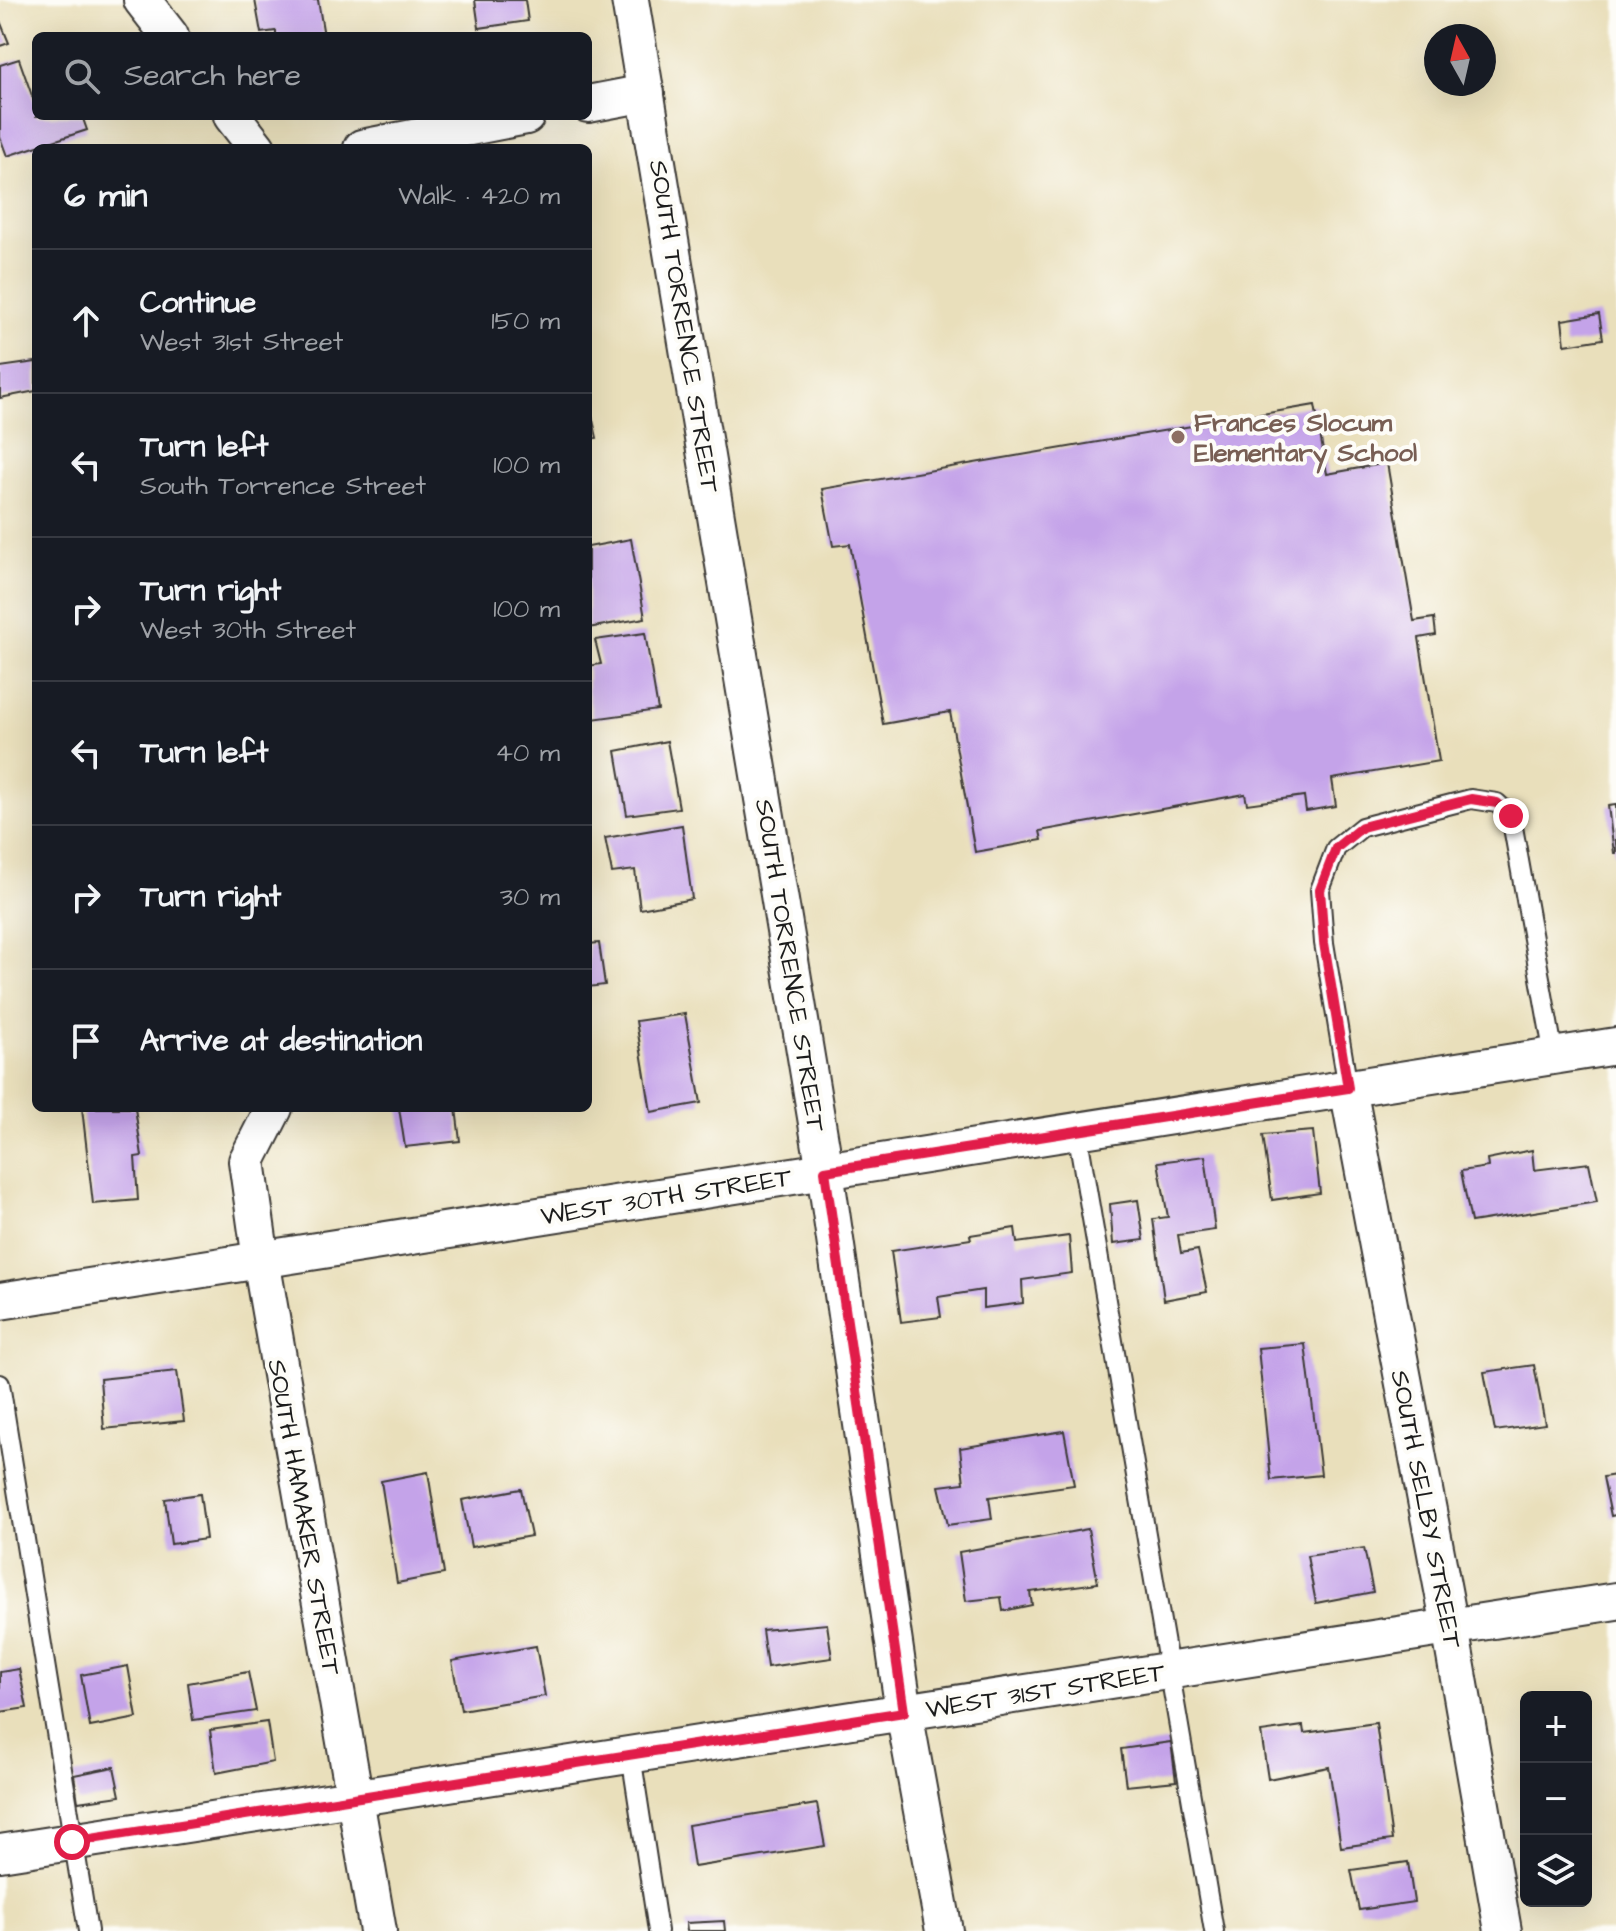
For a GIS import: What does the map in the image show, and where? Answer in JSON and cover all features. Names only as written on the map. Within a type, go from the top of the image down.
[{"type":"street","points":[[142,0],[167,32]]},
{"type":"street","name":"SOUTH TORRENCE STREET","points":[[630,0],[825,1171],[904,1712],[944,1931]]},
{"type":"street","points":[[592,103],[646,93]]},
{"type":"street","points":[[235,120],[254,144]]},
{"type":"street","points":[[382,144],[506,120]]},
{"type":"street","name":"WEST 30TH STREET","points":[[0,1301],[1616,1046]]},
{"type":"street","name":"SOUTH SELBY STREET","points":[[1348,1088],[1450,1627],[1503,1931]]},
{"type":"street","name":"SOUTH HAMAKER STREET","points":[[272,1112],[247,1161],[261,1260],[378,1931]]},
{"type":"street","name":"WEST 31ST STREET","points":[[0,1853],[1616,1601]]},
{"type":"lane","points":[[1348,1088],[1324,943],[1320,890],[1336,848],[1362,827],[1471,799],[1497,803],[1511,816],[1554,1056]]},
{"type":"lane","points":[[1077,1131],[1214,1931]]},
{"type":"lane","points":[[0,1384],[88,1931]]},
{"type":"lane","points":[[631,1755],[658,1931]]},
{"type":"building","points":[[255,0],[318,0],[323,32],[261,32]]},
{"type":"building","points":[[475,0],[525,0],[528,21],[479,28]]},
{"type":"building","points":[[0,21],[9,43],[0,46]]},
{"type":"building","points":[[19,59],[32,96],[32,120],[83,120],[87,130],[44,144],[32,144],[32,148],[7,156],[0,137],[0,65]]},
{"type":"building","points":[[1599,314],[1603,339],[1565,345],[1562,320]]},
{"type":"building","points":[[32,363],[32,392],[0,398],[0,367]]},
{"type":"building","points":[[1315,405],[1327,474],[1387,463],[1414,621],[1434,618],[1436,635],[1419,638],[1439,761],[1332,779],[1336,806],[1306,811],[1304,796],[1247,804],[1245,794],[1040,831],[1042,840],[975,852],[950,712],[883,724],[850,544],[833,546],[822,489]]},
{"type":"building","points":[[592,415],[597,438],[592,439]]},
{"type":"building","points":[[631,539],[645,618],[592,627],[592,546]]},
{"type":"building","points":[[645,633],[658,710],[593,719],[592,665],[601,664],[595,640]]},
{"type":"building","points":[[667,741],[679,808],[627,815],[616,751]]},
{"type":"building","points":[[1616,805],[1616,853],[1614,853],[1608,806]]},
{"type":"building","points":[[682,825],[692,899],[640,909],[635,870],[612,873],[605,838]]},
{"type":"building","points":[[599,943],[605,985],[592,987],[592,944]]},
{"type":"building","points":[[685,1014],[701,1103],[651,1112],[636,1021]]},
{"type":"building","points":[[82,1112],[136,1112],[142,1156],[135,1157],[138,1200],[93,1204]]},
{"type":"building","points":[[400,1112],[456,1112],[460,1141],[405,1147]]},
{"type":"building","points":[[1313,1131],[1320,1193],[1272,1200],[1263,1135]]},
{"type":"building","points":[[1532,1150],[1534,1170],[1589,1163],[1597,1202],[1471,1222],[1461,1171],[1488,1167],[1487,1159]]},
{"type":"building","points":[[1205,1156],[1215,1230],[1178,1235],[1181,1253],[1198,1250],[1207,1292],[1164,1300],[1153,1219],[1168,1217],[1158,1162]]},
{"type":"building","points":[[1138,1200],[1144,1240],[1113,1244],[1110,1204]]},
{"type":"building","points":[[1015,1228],[1017,1243],[1069,1236],[1072,1273],[1022,1280],[1023,1303],[983,1308],[983,1290],[938,1297],[941,1317],[901,1322],[891,1251],[971,1239],[970,1235]]},
{"type":"building","points":[[1305,1344],[1321,1475],[1271,1480],[1258,1348]]},
{"type":"building","points":[[1534,1365],[1545,1424],[1495,1431],[1484,1372]]},
{"type":"building","points":[[177,1371],[184,1421],[104,1429],[100,1379]]},
{"type":"building","points":[[1064,1431],[1074,1485],[989,1497],[992,1519],[948,1525],[939,1486],[964,1483],[960,1448]]},
{"type":"building","points":[[428,1472],[444,1574],[397,1583],[381,1481]]},
{"type":"building","points":[[1616,1475],[1616,1515],[1611,1516],[1603,1477]]},
{"type":"building","points":[[521,1489],[531,1536],[471,1547],[462,1500]]},
{"type":"building","points":[[200,1494],[206,1539],[171,1544],[165,1499]]},
{"type":"building","points":[[1088,1529],[1098,1583],[1030,1592],[1032,1605],[1003,1611],[1001,1597],[966,1601],[959,1552]]},
{"type":"building","points":[[1364,1548],[1373,1592],[1316,1603],[1307,1556]]},
{"type":"building","points":[[827,1624],[832,1658],[767,1667],[762,1630]]},
{"type":"building","points":[[536,1646],[545,1696],[461,1710],[452,1661]]},
{"type":"building","points":[[128,1666],[137,1718],[90,1727],[81,1675]]},
{"type":"building","points":[[19,1669],[27,1708],[0,1712],[0,1672]]},
{"type":"building","points":[[248,1672],[256,1711],[193,1720],[188,1683]]},
{"type":"building","points":[[267,1722],[273,1762],[216,1773],[210,1730]]},
{"type":"building","points":[[1376,1723],[1392,1840],[1341,1847],[1329,1767],[1268,1779],[1261,1732],[1303,1726],[1304,1733]]},
{"type":"building","points":[[1171,1742],[1176,1781],[1126,1786],[1121,1749]]},
{"type":"building","points":[[114,1767],[120,1796],[78,1802],[74,1775]]},
{"type":"building","points":[[817,1804],[825,1846],[694,1867],[688,1825]]},
{"type":"building","points":[[1408,1862],[1414,1902],[1359,1910],[1351,1870]]},
{"type":"building","points":[[724,1921],[725,1931],[687,1931],[686,1923]]},
{"type":"place","name":"Frances Slocum Elementary School","points":[[1178,437]]},
{"type":"route","points":[[72,1842],[904,1712],[825,1171],[1348,1088],[1324,943],[1320,890],[1336,848],[1362,827],[1471,799],[1497,803],[1511,816]]}]
